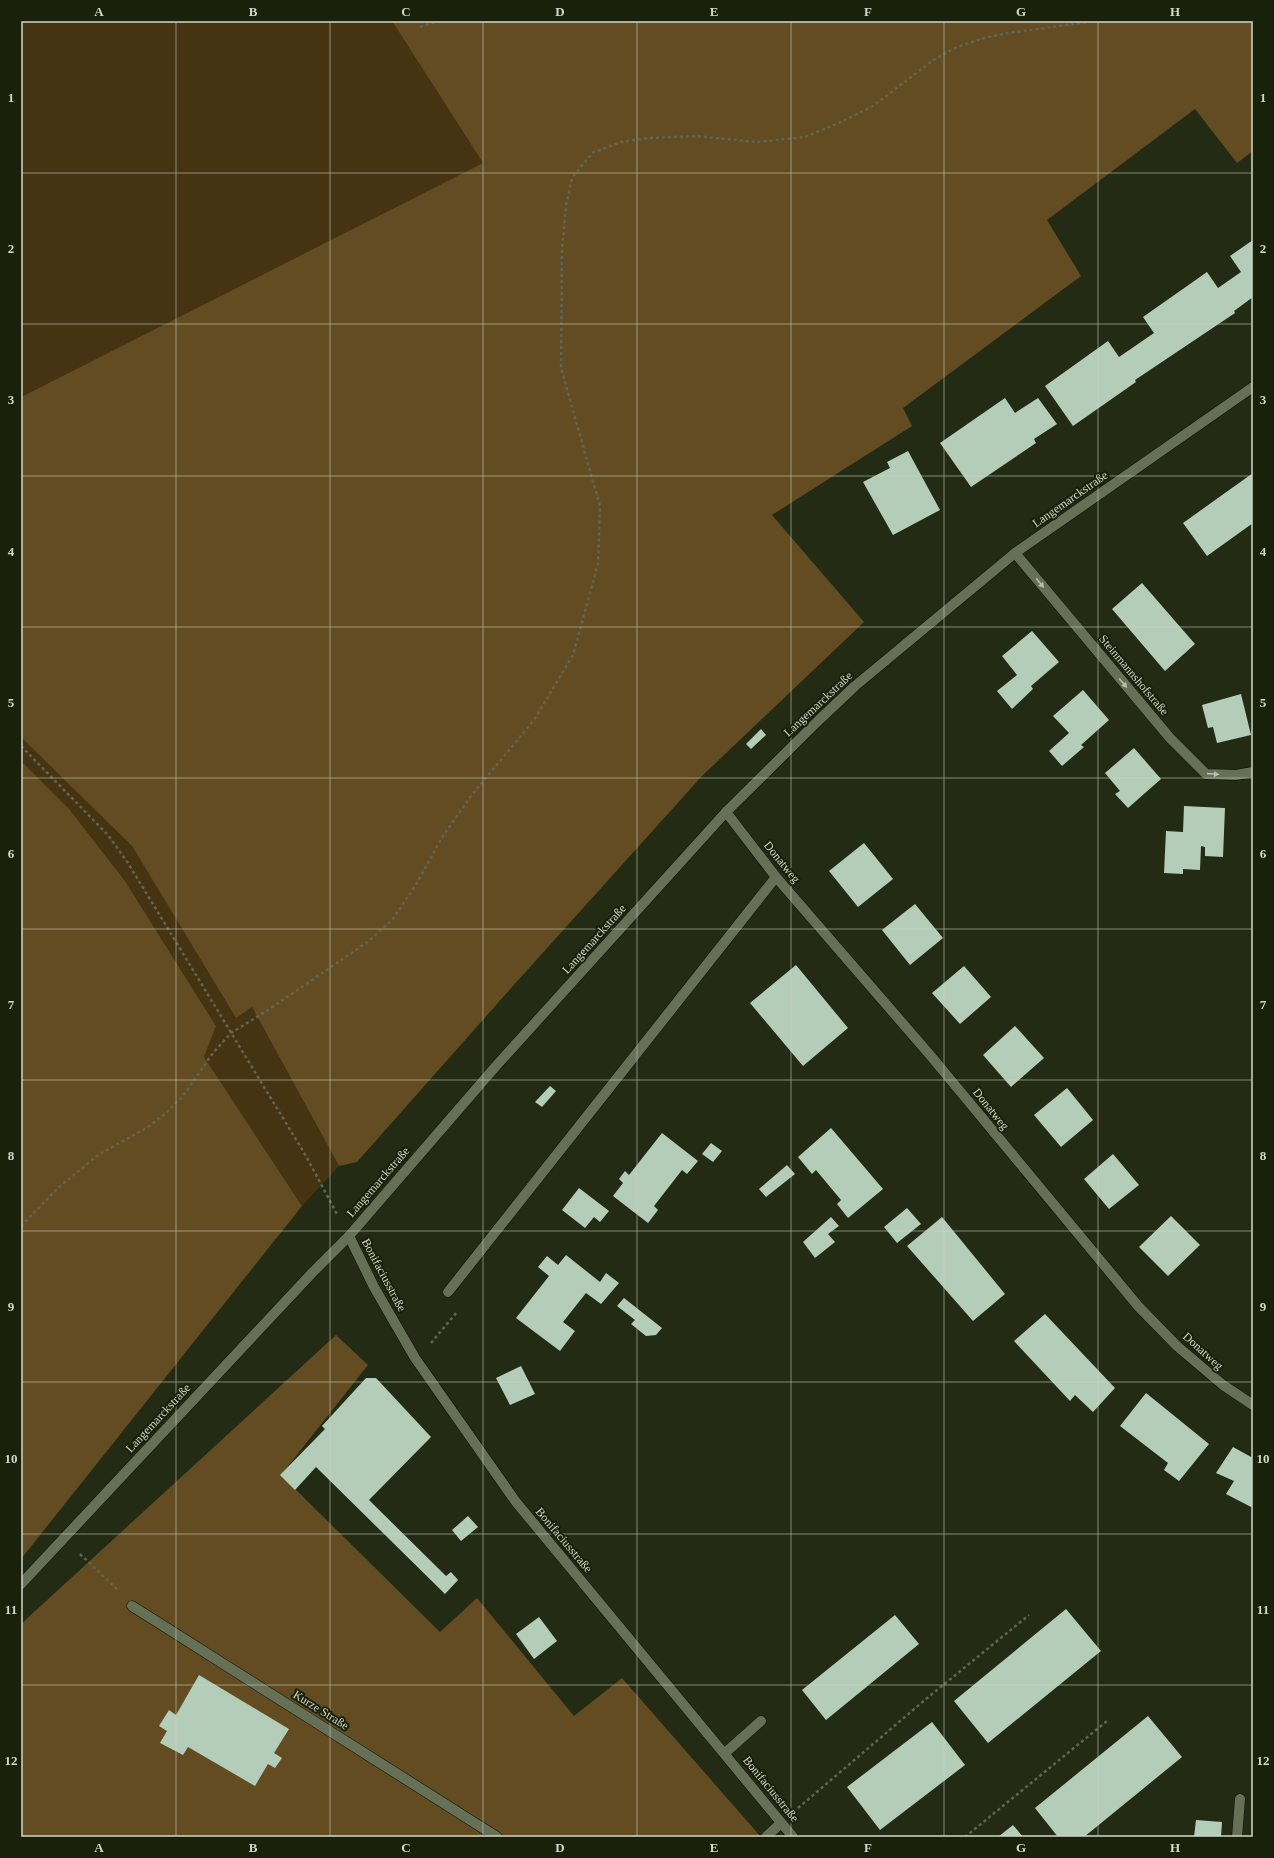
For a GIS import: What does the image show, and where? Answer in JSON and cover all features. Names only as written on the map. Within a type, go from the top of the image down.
[{"type":"street","name":"Langemarckstraße","points":[[21,1584],[306,1279],[349,1236],[496,1066],[726,812],[820,719],[855,686],[1015,553],[1253,386]]},
{"type":"street","name":"Steinmannshofstraße","points":[[1015,553],[1170,738],[1206,774],[1236,775],[1253,772]]},
{"type":"street","name":"Donatweg","points":[[726,812],[776,877],[930,1055],[1138,1306],[1177,1346],[1217,1380],[1253,1405]]},
{"type":"street","points":[[448,1292],[776,877]]},
{"type":"street","name":"Bonifaciusstraße","points":[[349,1236],[374,1287],[415,1358],[516,1502],[793,1837]]},
{"type":"street","name":"Kurze Straße","points":[[132,1606],[497,1837]]},
{"type":"street","points":[[725,1753],[761,1721]]},
{"type":"street","points":[[1237,1837],[1240,1799]]},
{"type":"street","points":[[766,1837],[781,1823]]},
{"type":"path","points":[[420,27],[439,21]]},
{"type":"path","points":[[21,1226],[58,1188],[98,1155],[148,1127],[166,1113],[182,1097],[213,1053],[231,1033],[268,1010],[369,941],[393,919],[417,883],[442,839],[462,808],[534,720],[573,655],[598,564],[600,506],[561,368],[562,249],[566,206],[572,178],[592,153],[621,142],[649,138],[695,136],[757,142],[805,137],[841,122],[873,106],[932,61],[955,48],[984,38],[1008,33],[1096,21]]},
{"type":"path","points":[[21,746],[108,835],[128,863],[306,1156],[349,1236]]},
{"type":"path","points":[[415,1358],[436,1339],[457,1312],[448,1292]]},
{"type":"path","points":[[64,1538],[120,1591]]},
{"type":"path","points":[[781,1823],[926,1699],[1029,1615]]},
{"type":"path","points":[[966,1837],[1107,1721]]},
{"type":"shaded area","points":[[21,21],[392,21],[483,163],[21,397]]},
{"type":"shaded area","points":[[392,21],[1253,21],[1253,151],[1237,163],[1195,109],[1047,220],[1081,276],[903,408],[912,426],[772,515],[864,622],[702,776],[357,1162],[339,1166],[252,1007],[236,1018],[132,846],[21,737],[21,397],[483,163]]},
{"type":"shaded area","points":[[21,735],[132,846],[236,1018],[252,1007],[339,1166],[302,1206],[204,1057],[216,1026],[125,881],[70,810],[21,761]]},
{"type":"shaded area","points":[[21,761],[70,810],[125,881],[216,1026],[204,1057],[302,1206],[21,1559]]},
{"type":"shaded area","points":[[336,1335],[368,1365],[281,1475],[440,1632],[477,1598],[574,1716],[622,1678],[761,1837],[21,1837],[21,1624]]},
{"type":"building","points":[[1253,240],[1253,297],[1234,311],[1235,313],[1135,380],[1136,382],[1073,426],[1045,386],[1108,341],[1119,357],[1154,333],[1143,317],[1207,272],[1218,288],[1241,272],[1230,256]]},
{"type":"building","points":[[1005,398],[1015,413],[1038,398],[1057,424],[1034,439],[1036,443],[971,487],[940,443]]},
{"type":"building","points":[[908,451],[940,510],[893,535],[863,482],[890,468],[887,462]]},
{"type":"building","points":[[1253,473],[1253,523],[1207,556],[1183,523]]},
{"type":"building","points":[[1142,583],[1195,644],[1165,671],[1112,609]]},
{"type":"building","points":[[1032,631],[1059,662],[1031,686],[1033,689],[1012,709],[997,691],[1017,675],[1002,656]]},
{"type":"building","points":[[1083,690],[1109,720],[1081,745],[1084,747],[1062,766],[1049,751],[1069,733],[1053,716]]},
{"type":"building","points":[[1241,694],[1251,735],[1217,743],[1213,727],[1208,728],[1202,705]]},
{"type":"building","points":[[761,729],[766,735],[751,749],[746,744]]},
{"type":"building","points":[[1134,748],[1161,779],[1128,808],[1115,794],[1120,791],[1105,773]]},
{"type":"building","points":[[1184,806],[1225,808],[1223,857],[1205,856],[1205,847],[1201,846],[1200,870],[1183,869],[1183,874],[1164,873],[1166,831],[1183,832]]},
{"type":"building","points":[[864,843],[893,879],[858,907],[829,871]]},
{"type":"building","points":[[915,904],[943,938],[910,965],[882,930]]},
{"type":"building","points":[[796,965],[848,1028],[803,1066],[750,1003]]},
{"type":"building","points":[[964,966],[991,997],[960,1024],[932,993]]},
{"type":"building","points":[[1015,1026],[1044,1058],[1011,1087],[983,1055]]},
{"type":"building","points":[[550,1086],[556,1091],[542,1107],[535,1102]]},
{"type":"building","points":[[1067,1088],[1093,1120],[1061,1147],[1034,1115]]},
{"type":"building","points":[[831,1128],[883,1189],[848,1218],[837,1204],[841,1200],[816,1170],[812,1174],[798,1157]]},
{"type":"building","points":[[662,1133],[698,1161],[687,1174],[682,1170],[654,1206],[658,1210],[648,1223],[613,1196],[623,1183],[619,1179],[625,1171],[629,1175]]},
{"type":"building","points":[[711,1143],[722,1151],[713,1162],[702,1154]]},
{"type":"building","points":[[1113,1154],[1139,1185],[1109,1209],[1084,1179]]},
{"type":"building","points":[[787,1165],[795,1174],[766,1197],[759,1189]]},
{"type":"building","points":[[579,1188],[609,1211],[600,1222],[594,1217],[585,1228],[562,1210]]},
{"type":"building","points":[[907,1208],[921,1224],[897,1243],[884,1227]]},
{"type":"building","points":[[1171,1216],[1200,1245],[1168,1276],[1139,1247]]},
{"type":"building","points":[[831,1217],[839,1226],[828,1234],[835,1242],[815,1258],[803,1242]]},
{"type":"building","points":[[942,1217],[1005,1294],[973,1321],[907,1246]]},
{"type":"building","points":[[566,1255],[600,1282],[606,1273],[619,1283],[601,1304],[586,1293],[563,1322],[575,1331],[560,1351],[516,1318],[549,1276],[538,1267],[547,1256],[558,1265]]},
{"type":"building","points":[[624,1298],[662,1328],[656,1335],[646,1336],[631,1324],[635,1320],[617,1306]]},
{"type":"building","points":[[1045,1314],[1115,1388],[1093,1412],[1075,1395],[1070,1401],[1014,1341]]},
{"type":"building","points":[[521,1366],[535,1394],[510,1405],[496,1378]]},
{"type":"building","points":[[366,1378],[376,1378],[431,1437],[369,1500],[446,1576],[451,1572],[458,1580],[445,1594],[316,1467],[295,1490],[280,1475],[325,1429],[322,1426]]},
{"type":"building","points":[[1146,1393],[1209,1444],[1179,1481],[1164,1470],[1168,1463],[1120,1426]]},
{"type":"building","points":[[1233,1447],[1253,1458],[1253,1508],[1226,1494],[1234,1481],[1216,1473]]},
{"type":"building","points":[[468,1516],[478,1527],[461,1541],[452,1530]]},
{"type":"building","points":[[1066,1609],[1101,1651],[988,1743],[954,1701]]},
{"type":"building","points":[[895,1615],[919,1644],[826,1720],[802,1690]]},
{"type":"building","points":[[539,1617],[557,1641],[534,1659],[516,1634]]},
{"type":"building","points":[[199,1675],[289,1729],[274,1753],[282,1758],[275,1768],[268,1764],[255,1786],[188,1747],[183,1755],[160,1743],[167,1731],[159,1726],[169,1710],[176,1715]]},
{"type":"building","points":[[1148,1716],[1182,1757],[1084,1837],[1058,1837],[1035,1808]]},
{"type":"building","points":[[932,1722],[965,1765],[880,1830],[847,1787]]},
{"type":"building","points":[[1196,1820],[1222,1822],[1221,1837],[1194,1837]]},
{"type":"building","points":[[1013,1825],[1023,1837],[998,1837]]}]
